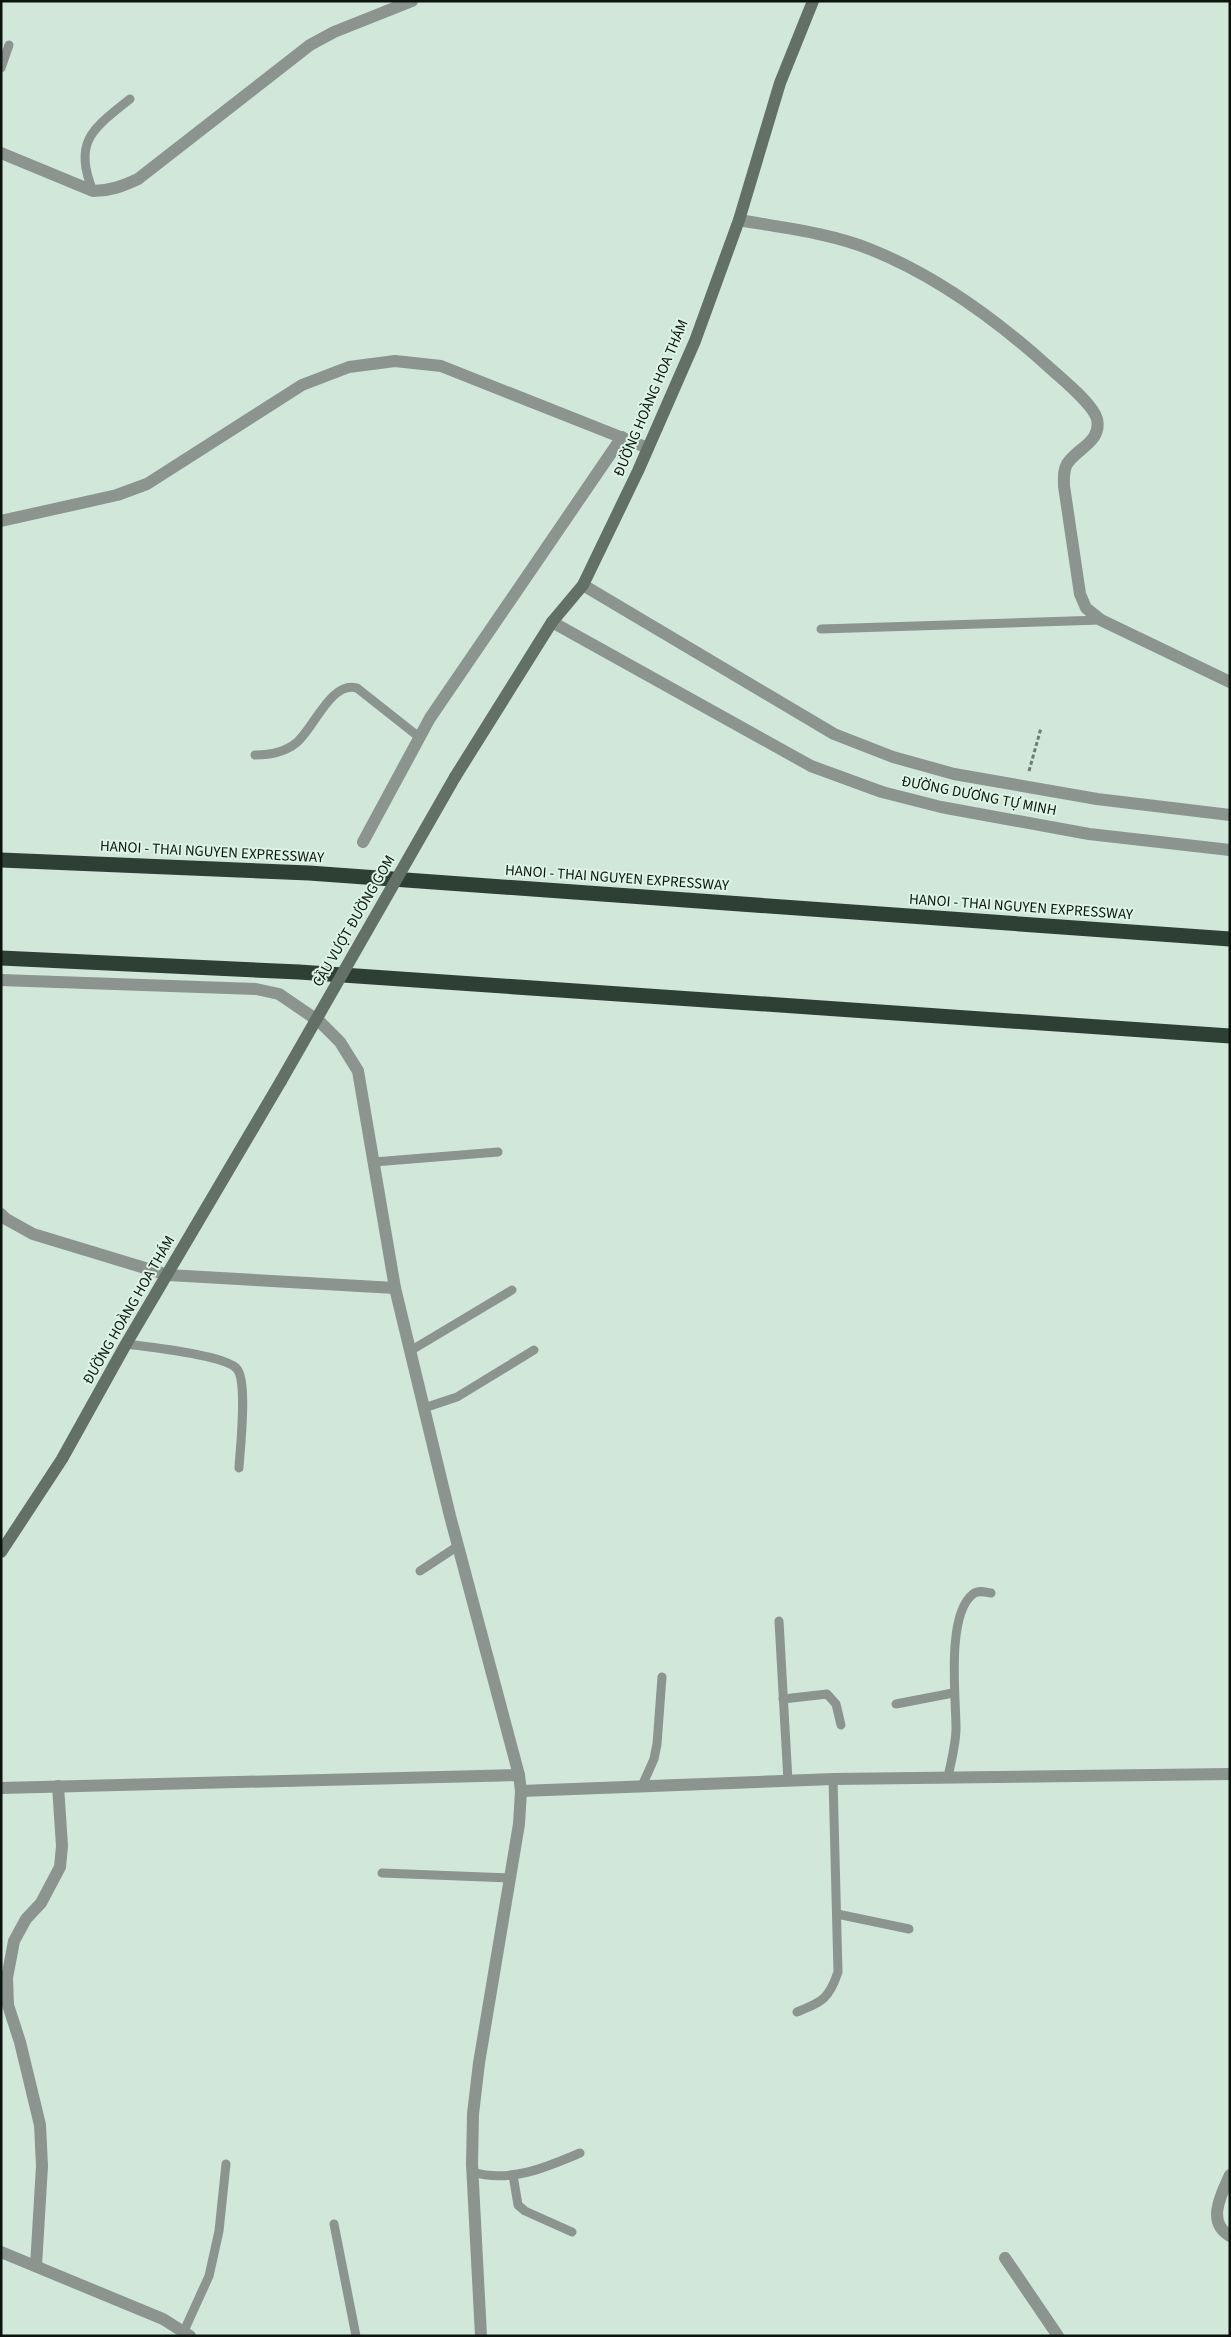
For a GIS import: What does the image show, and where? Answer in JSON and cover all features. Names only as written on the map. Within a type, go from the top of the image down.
[{"type":"highway","name":"HANOI - THAI NGUYEN EXPRESSWAY","points":[[1,860],[309,873],[1230,939]]},
{"type":"highway","points":[[1,958],[299,972],[1230,1036]]},
{"type":"main road","name":"ĐƯỜNG HOÀNG HOA THÁM","points":[[455,776],[552,622],[583,585],[648,448],[695,341],[739,220],[780,84],[813,1]]},
{"type":"main road","name":"CẦU VƯỢT ĐƯỜNG GOM","points":[[281,1081],[455,776]]},
{"type":"main road","name":"ĐƯỜNG HOÀNG HOA THÁM","points":[[1,1552],[62,1459],[126,1344],[281,1081]]},
{"type":"street","points":[[1,152],[93,191],[108,191],[138,178],[310,45],[334,32],[412,1]]},
{"type":"street","points":[[739,220],[810,233],[871,250],[934,280],[987,316],[1031,351],[1091,409],[1097,418],[1094,438],[1068,463],[1064,473],[1064,486],[1080,594],[1086,608],[1101,620],[1230,682]]},
{"type":"street","points":[[1,521],[117,495],[147,484],[302,385],[349,368],[395,361],[441,366],[648,448]]},
{"type":"street","points":[[362,842],[419,737],[622,437]]},
{"type":"street","name":"ĐƯỜNG DƯƠNG TỰ MINH","points":[[583,585],[834,734],[893,757],[945,772],[1097,799],[1230,815]]},
{"type":"street","name":"ĐƯỜNG DƯƠNG TỰ MINH","points":[[552,622],[811,766],[882,792],[941,808],[1089,834],[1230,850]]},
{"type":"street","points":[[1,980],[256,989],[279,994],[299,1006],[327,1028],[340,1042],[358,1071],[395,1288],[458,1546],[519,1774],[521,1792],[519,1824],[479,2063],[473,2114],[472,2172],[481,2336]]},
{"type":"street","points":[[3,1218],[33,1234],[168,1275],[395,1288]]},
{"type":"street","points":[[1,1788],[519,1774]]},
{"type":"street","points":[[521,1792],[833,1779],[1230,1774]]},
{"type":"street","points":[[36,2266],[42,2166],[40,2125],[20,2042],[8,2005],[7,1978],[14,1941],[26,1919],[41,1903],[60,1867],[62,1846],[58,1786]]},
{"type":"street","points":[[1230,2175],[1218,2204],[1217,2222],[1222,2232],[1230,2236]]},
{"type":"street","points":[[1,2252],[164,2319],[187,2333]]},
{"type":"street","points":[[1006,2258],[1058,2336]]},
{"type":"lane","points":[[1,68],[9,45]]},
{"type":"lane","points":[[93,191],[87,177],[85,155],[87,138],[95,127],[130,99]]},
{"type":"lane","points":[[821,628],[1101,620]]},
{"type":"lane","points":[[255,755],[287,750],[299,742],[325,705],[344,688],[351,686],[357,688],[419,737]]},
{"type":"lane","points":[[374,1162],[498,1152]]},
{"type":"lane","points":[[410,1351],[512,1290]]},
{"type":"lane","points":[[126,1344],[224,1360],[238,1370],[243,1386],[239,1468]]},
{"type":"lane","points":[[424,1408],[457,1396],[534,1350]]},
{"type":"lane","points":[[420,1571],[458,1546]]},
{"type":"lane","points":[[948,1777],[956,1730],[953,1692],[955,1642],[966,1603],[972,1595],[978,1592],[991,1593]]},
{"type":"lane","points":[[779,1621],[788,1781]]},
{"type":"lane","points":[[642,1786],[654,1759],[657,1744],[662,1677]]},
{"type":"lane","points":[[896,1704],[953,1692]]},
{"type":"lane","points":[[783,1699],[827,1694],[836,1704],[841,1726]]},
{"type":"lane","points":[[797,2012],[820,2003],[832,1990],[838,1972],[838,1914],[833,1779]]},
{"type":"lane","points":[[382,1873],[510,1878]]},
{"type":"lane","points":[[838,1914],[909,1929]]},
{"type":"lane","points":[[472,2172],[486,2176],[513,2175],[554,2164],[580,2153]]},
{"type":"lane","points":[[187,2333],[209,2276],[219,2231],[226,2164]]},
{"type":"lane","points":[[513,2175],[518,2205],[525,2211],[572,2232]]},
{"type":"lane","points":[[334,2224],[356,2336]]},
{"type":"path","points":[[1024,786],[1042,728]]}]
